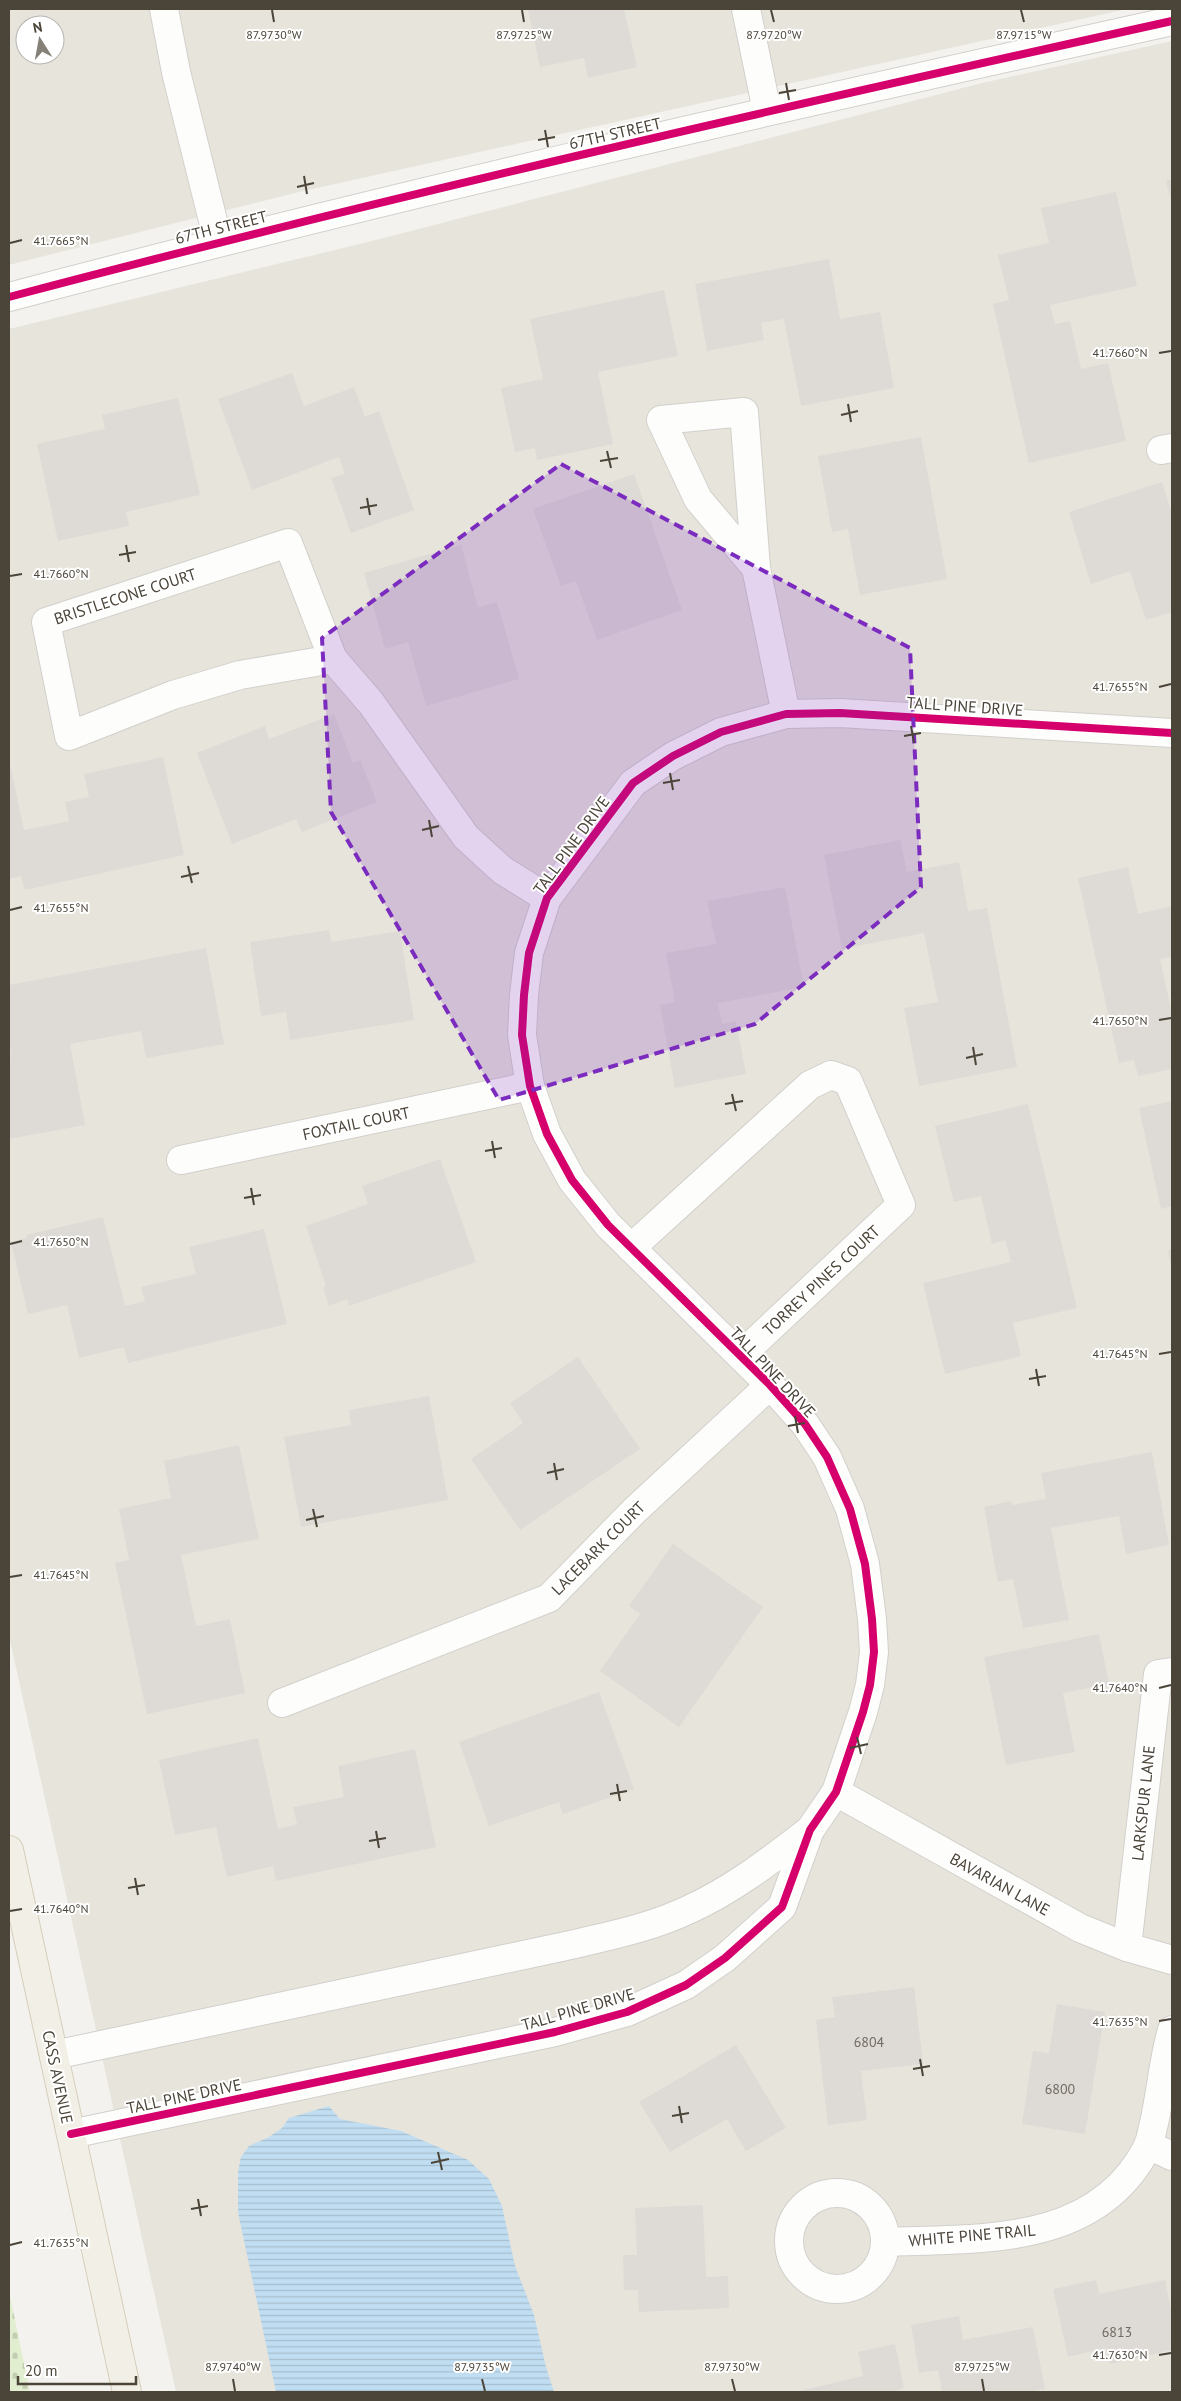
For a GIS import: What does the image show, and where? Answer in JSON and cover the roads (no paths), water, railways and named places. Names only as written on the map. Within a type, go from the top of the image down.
[{"type":"main road","name":"CASS AVENUE","points":[[9,1850],[127,2392]]},
{"type":"street","points":[[164,9],[176,72],[218,241]]},
{"type":"street","points":[[746,9],[767,111]]},
{"type":"street","name":"67TH STREET","points":[[9,297],[218,241],[767,111],[1172,21]]},
{"type":"street","points":[[756,568],[698,499],[661,420],[744,412],[756,568],[786,714]]},
{"type":"street","name":"BRISTLECONE COURT","points":[[333,659],[240,675],[173,695],[68,736],[46,622],[288,543],[333,659],[371,703],[466,837],[502,870],[547,898]]},
{"type":"street","name":"TALL PINE DRIVE","points":[[71,2134],[546,2034],[628,2012],[694,1980],[725,1958],[782,1907],[810,1830],[836,1792],[863,1712],[870,1685],[874,1652],[865,1564],[850,1509],[827,1457],[805,1424],[740,1355],[608,1225],[572,1180],[547,1134],[530,1086],[522,1035],[529,953],[547,898],[633,783],[674,756],[721,732],[786,714],[840,712],[1172,733]]},
{"type":"street","name":"TORREY PINES COURT","points":[[631,1248],[810,1086],[831,1075],[848,1081],[901,1205],[740,1355]]},
{"type":"street","name":"FOXTAIL COURT","points":[[181,1160],[530,1086]]},
{"type":"street","name":"LACEBARK COURT","points":[[282,1703],[549,1598],[634,1511],[770,1386]]},
{"type":"street","name":"LARKSPUR LANE","points":[[1127,1947],[1158,1674],[1172,1672]]},
{"type":"street","name":"BAVARIAN LANE","points":[[836,1792],[1080,1928],[1127,1947],[1172,1960]]},
{"type":"street","name":"TALL PINE DRIVE","points":[[54,2055],[566,1946],[644,1926],[690,1910],[748,1877],[810,1830]]},
{"type":"street","name":"WHITE PINE TRAIL","points":[[885,2242],[1016,2234],[1053,2227],[1092,2209],[1126,2176],[1160,2150],[1172,2030]]},
{"type":"water","points":[[329,2106],[340,2119],[401,2131],[468,2160],[489,2179],[502,2206],[515,2266],[534,2315],[554,2392],[276,2392],[238,2212],[238,2172],[241,2157],[249,2146],[269,2137],[282,2128],[289,2118]]}]
